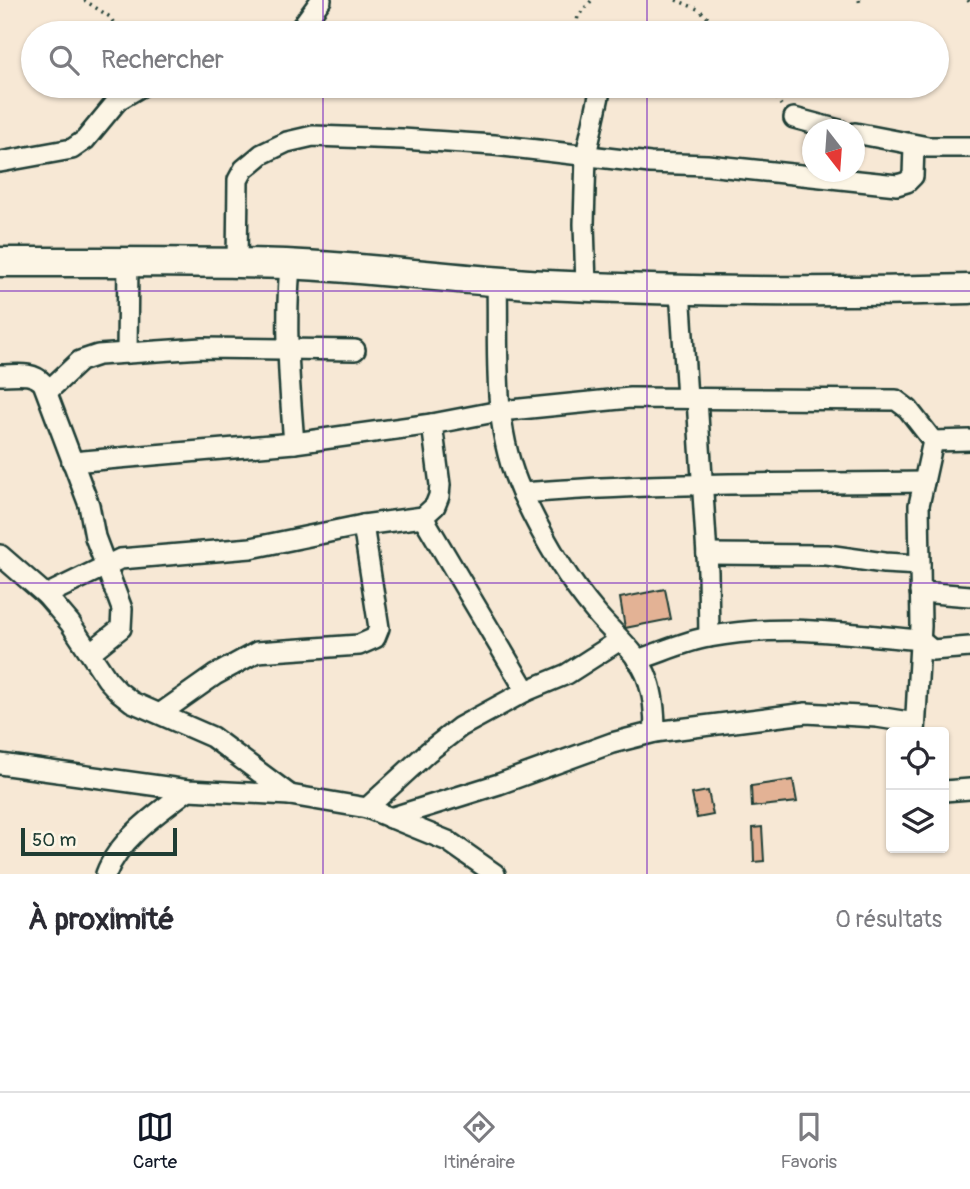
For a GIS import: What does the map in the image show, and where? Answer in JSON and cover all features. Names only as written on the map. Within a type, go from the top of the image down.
[{"type":"street","points":[[306,21],[321,0]]},
{"type":"street","points":[[0,162],[72,149],[85,140],[121,98]]},
{"type":"street","points":[[586,285],[586,155],[599,98]]},
{"type":"street","points":[[794,118],[802,120]]},
{"type":"street","points":[[865,135],[914,145],[970,148]]},
{"type":"street","points":[[237,263],[238,180],[251,162],[287,142],[313,136],[494,145],[897,185],[907,182],[913,176],[914,145]]},
{"type":"street","points":[[0,262],[290,265],[384,270],[497,281],[680,289],[970,289]]},
{"type":"street","points":[[127,353],[128,262]]},
{"type":"street","points":[[290,265],[286,305],[286,350],[294,443]]},
{"type":"street","points":[[497,281],[499,411],[515,476],[552,549],[594,612],[637,660],[648,677],[654,703],[655,732]]},
{"type":"street","points":[[680,289],[702,483],[709,637]]},
{"type":"street","points":[[48,391],[80,360],[98,355],[202,348],[355,350]]},
{"type":"street","points":[[0,375],[37,376],[48,391],[89,505],[104,566],[122,609],[121,628],[91,653]]},
{"type":"street","points":[[72,462],[294,443],[432,424],[499,411],[630,398],[896,400],[908,408],[933,441]]},
{"type":"street","points":[[46,595],[104,566],[137,555],[251,548],[363,525],[423,517],[435,506],[439,496],[432,424]]},
{"type":"street","points":[[933,441],[970,440]]},
{"type":"street","points":[[915,727],[920,640],[919,505],[933,441]]},
{"type":"street","points":[[522,492],[702,483],[923,482]]},
{"type":"street","points":[[423,517],[526,691]]},
{"type":"street","points":[[161,713],[215,675],[257,652],[359,645],[375,638],[379,628],[363,525]]},
{"type":"street","points":[[706,554],[827,555],[920,565]]},
{"type":"street","points":[[0,555],[46,595],[70,623],[118,691],[132,702],[212,737],[290,795]]},
{"type":"street","points":[[920,593],[970,596]]},
{"type":"street","points":[[637,660],[709,637],[756,630],[808,629],[920,640],[932,650],[970,648]]},
{"type":"street","points":[[367,808],[428,752],[460,727],[526,691],[567,674],[620,640]]},
{"type":"street","points":[[390,818],[499,784],[612,743],[655,732],[806,713],[877,717],[912,727]]},
{"type":"street","points":[[0,764],[188,790],[290,795],[367,808],[449,841],[495,874]]},
{"type":"street","points":[[949,791],[970,789]]},
{"type":"street","points":[[106,874],[110,863],[146,822],[188,790]]},
{"type":"path","points":[[85,0],[112,21]]},
{"type":"path","points":[[577,21],[578,16],[592,0]]},
{"type":"path","points":[[676,0],[700,10],[711,21]]},
{"type":"building","points":[[665,589],[671,619],[625,628],[620,598]]},
{"type":"building","points":[[793,780],[797,802],[752,807],[751,786]]},
{"type":"building","points":[[708,791],[713,815],[697,818],[692,794]]},
{"type":"building","points":[[762,827],[764,861],[754,862],[753,828]]}]
